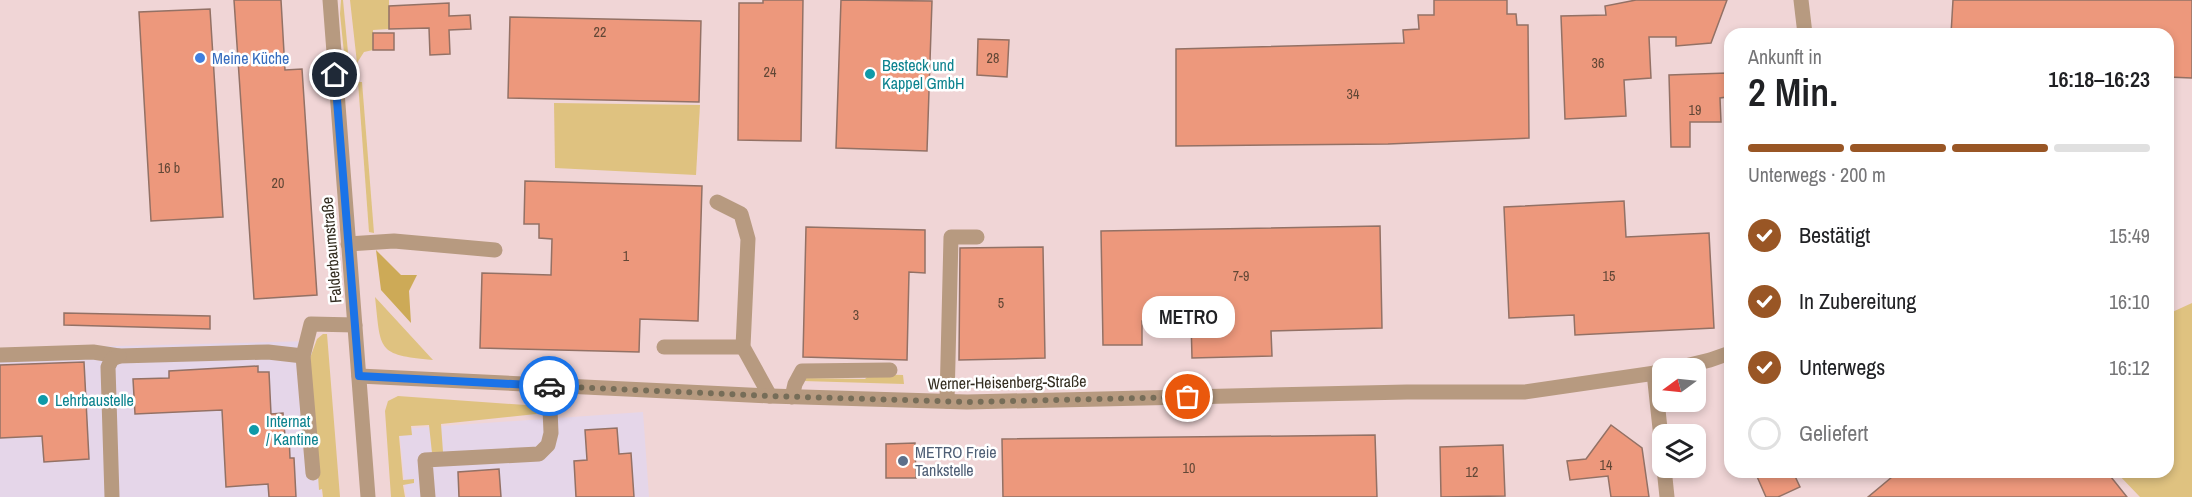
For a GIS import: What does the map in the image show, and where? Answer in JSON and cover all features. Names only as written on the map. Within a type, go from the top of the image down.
[{"type":"street","name":"Falderbaumstraße","points":[[330,0],[368,497]]},
{"type":"street","points":[[1801,0],[1804,28]]},
{"type":"street","points":[[717,202],[741,214],[748,239],[743,347],[770,396]]},
{"type":"street","points":[[947,401],[951,237],[977,237]]},
{"type":"street","points":[[348,244],[394,241],[495,250]]},
{"type":"street","points":[[313,473],[303,356],[310,324],[355,325]]},
{"type":"street","points":[[664,347],[743,347]]},
{"type":"street","points":[[0,355],[93,352],[119,356],[268,352],[303,356]]},
{"type":"street","points":[[1706,361],[1724,355]]},
{"type":"street","points":[[112,497],[108,367],[112,360],[119,356]]},
{"type":"street","points":[[792,397],[802,370],[890,370]]},
{"type":"street","name":"Werner-Heisenberg-Straße","points":[[359,376],[792,397],[947,401],[1407,392],[1524,392],[1652,374]]},
{"type":"street","points":[[428,497],[426,460],[539,454],[548,445],[551,432],[549,386]]},
{"type":"street","points":[[1665,478],[1668,497]]},
{"type":"shaded area","points":[[0,0],[2192,0],[2192,497],[0,497]]},
{"type":"shaded area","points":[[341,0],[343,0],[349,63],[345,63],[340,14]]},
{"type":"shaded area","points":[[350,0],[389,0],[389,29],[373,30],[373,50],[364,52],[357,63]]},
{"type":"shaded area","points":[[358,82],[362,82],[374,233],[369,232]]},
{"type":"shaded area","points":[[554,103],[700,105],[696,175],[555,168]]},
{"type":"shaded area","points":[[376,250],[401,275],[417,275],[409,291],[411,323],[381,290]]},
{"type":"shaded area","points":[[375,297],[433,360],[401,356],[391,352],[385,346],[381,339]]},
{"type":"shaded area","points":[[2192,303],[2192,497],[2140,497],[2122,478],[2174,478],[2174,311]]},
{"type":"shaded area","points":[[327,334],[340,497],[323,497],[322,489],[319,490],[310,358],[317,339]]},
{"type":"shaded area","points":[[311,341],[322,497],[0,497],[0,349]]},
{"type":"shaded area","points":[[870,374],[903,375],[904,384],[803,381],[804,378],[865,379]]},
{"type":"shaded area","points":[[398,396],[540,406],[541,410],[536,414],[441,424],[443,452],[432,453],[429,425],[411,426],[412,435],[399,436],[403,480],[414,479],[414,483],[403,485],[405,497],[391,497],[385,411],[388,401]]},
{"type":"shaded area","points":[[643,412],[649,497],[406,497],[399,429]]},
{"type":"building","points":[[234,0],[281,0],[285,70],[302,69],[317,295],[254,299]]},
{"type":"building","points":[[763,0],[803,0],[801,141],[738,140],[739,3],[763,3]]},
{"type":"building","name":"Besteck und Kappel GmbH","points":[[841,0],[932,1],[927,151],[836,148]]},
{"type":"building","points":[[1434,0],[1507,0],[1507,14],[1516,14],[1517,25],[1528,25],[1529,138],[1388,144],[1176,146],[1176,49],[1404,43],[1403,30],[1419,29],[1418,15],[1434,15]]},
{"type":"building","points":[[1636,0],[1727,0],[1711,43],[1676,46],[1676,37],[1649,37],[1651,78],[1624,80],[1626,116],[1565,119],[1561,16],[1606,15],[1605,6]]},
{"type":"building","points":[[1953,0],[2192,0],[2192,78],[2174,77],[2174,28],[1951,28]]},
{"type":"building","points":[[449,3],[449,16],[470,15],[471,29],[449,30],[450,54],[430,55],[429,28],[389,29],[389,6]]},
{"type":"building","points":[[210,9],[223,217],[151,221],[139,12]]},
{"type":"building","points":[[510,17],[701,21],[699,102],[508,98]]},
{"type":"building","points":[[373,33],[394,33],[394,50],[373,50]]},
{"type":"building","points":[[978,39],[1009,40],[1007,77],[977,75]]},
{"type":"building","points":[[1724,73],[1724,97],[1720,98],[1721,122],[1690,122],[1690,147],[1671,147],[1669,75]]},
{"type":"building","points":[[525,181],[702,186],[698,321],[640,319],[639,352],[480,348],[482,273],[551,275],[552,239],[539,238],[539,224],[524,224]]},
{"type":"building","points":[[1624,201],[1626,237],[1709,233],[1714,328],[1575,335],[1574,315],[1509,318],[1504,207]]},
{"type":"building","points":[[1380,226],[1382,328],[1271,331],[1272,356],[1192,358],[1191,320],[1142,321],[1142,345],[1103,345],[1101,231]]},
{"type":"building","points":[[806,227],[925,230],[925,273],[909,272],[907,360],[803,357]]},
{"type":"building","points":[[1043,247],[1045,358],[959,360],[960,248]]},
{"type":"building","points":[[64,313],[210,316],[210,329],[64,325]]},
{"type":"building","name":"Lehrbaustelle","points":[[84,362],[89,459],[44,462],[42,436],[0,438],[0,365]]},
{"type":"building","name":"Internat / Kantine","points":[[258,366],[258,372],[269,372],[271,414],[283,413],[285,436],[289,435],[290,458],[294,458],[296,497],[269,497],[268,484],[226,487],[222,410],[135,414],[133,379],[169,378],[169,371]]},
{"type":"building","points":[[1611,425],[1642,448],[1649,497],[1611,497],[1608,476],[1570,480],[1567,461],[1586,459]]},
{"type":"building","points":[[617,428],[619,454],[631,453],[634,497],[576,497],[574,461],[587,460],[585,430]]},
{"type":"building","points":[[1375,435],[1377,497],[1003,497],[1002,439]]},
{"type":"building","points":[[915,443],[916,478],[886,478],[886,444]]},
{"type":"building","points":[[1503,445],[1505,496],[1441,497],[1440,447]]},
{"type":"building","points":[[499,469],[501,497],[459,497],[458,472]]},
{"type":"building","points":[[1758,478],[1796,478],[1800,487],[1778,497],[1766,497]]},
{"type":"building","points":[[1891,478],[2112,478],[2127,497],[1868,497]]},
{"type":"way so far","points":[[549,386],[967,402],[1188,397]]},
{"type":"place","name":"Meine Küche","points":[[200,58]]},
{"type":"place","name":"Besteck und Kappel GmbH","points":[[870,74]]},
{"type":"place","name":"METRO","points":[[1188,397]]},
{"type":"place","name":"Lehrbaustelle","points":[[43,400]]},
{"type":"place","name":"Internat / Kantine","points":[[254,430]]},
{"type":"place","name":"METRO Freie Tankstelle","points":[[903,461]]},
{"type":"route","points":[[335,75],[359,376],[549,386]]}]
